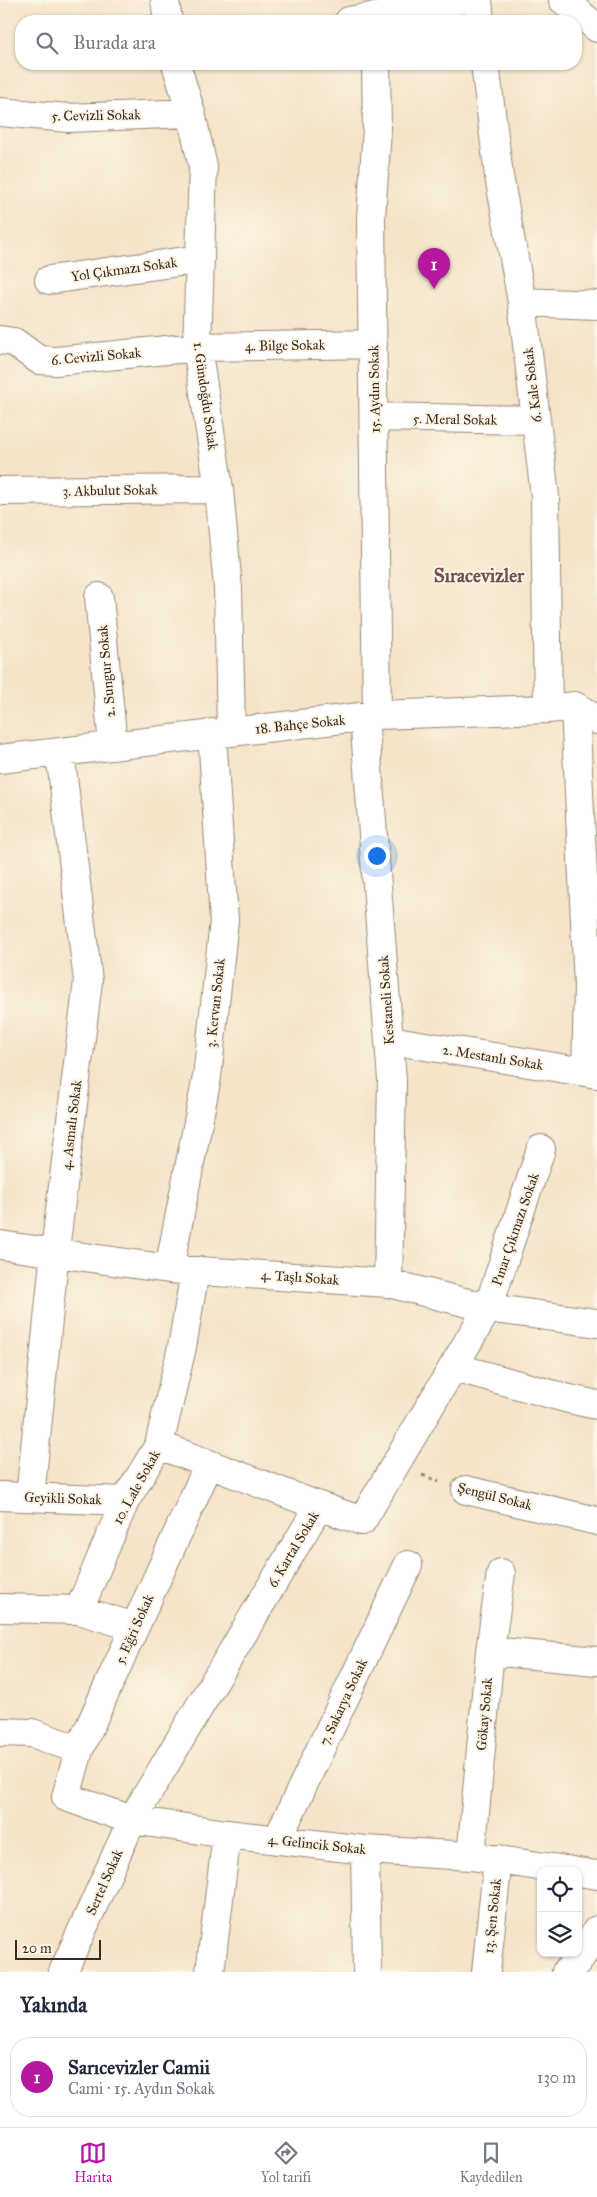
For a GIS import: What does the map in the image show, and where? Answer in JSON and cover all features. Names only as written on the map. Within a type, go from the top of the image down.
[{"type":"street","points":[[165,0],[167,15]]},
{"type":"street","points":[[360,15],[462,0]]},
{"type":"street","points":[[478,0],[479,15]]},
{"type":"street","points":[[563,0],[581,15]]},
{"type":"street","points":[[582,16],[597,28]]},
{"type":"street","name":"1. Gündoğdu Sokak","points":[[179,70],[191,112],[203,167],[197,347],[219,489],[228,589],[221,732]]},
{"type":"street","name":"15. Aydın Sokak","points":[[371,716],[374,418],[371,218],[377,128],[376,70]]},
{"type":"street","name":"6. Kale Sokak","points":[[486,70],[499,176],[522,302],[545,496],[548,709]]},
{"type":"street","name":"5. Cevizli Sokak","points":[[0,112],[68,118],[191,112]]},
{"type":"street","name":"Yol Çıkmazı Sokak","points":[[49,280],[200,259]]},
{"type":"street","points":[[522,302],[597,305]]},
{"type":"street","name":"6. Cevizli Sokak","points":[[0,340],[14,342],[39,360],[56,361],[197,347]]},
{"type":"street","name":"4. Bilge Sokak","points":[[197,347],[373,344]]},
{"type":"street","name":"5. Meral Sokak","points":[[374,418],[536,420]]},
{"type":"street","name":"3. Akbulut Sokak","points":[[0,490],[219,489]]},
{"type":"street","name":"2. Sungur Sokak","points":[[100,597],[113,746]]},
{"type":"street","name":"18. Bahçe Sokak","points":[[0,759],[371,716],[548,709],[586,713]]},
{"type":"street","points":[[586,713],[588,986],[592,1073]]},
{"type":"street","name":"Kestaneli Sokak","points":[[371,716],[392,1080],[388,1283]]},
{"type":"street","name":"3. Kervan Sokak","points":[[169,1269],[207,1077],[224,921],[221,732]]},
{"type":"street","name":"4. Asmalı Sokak","points":[[30,1497],[55,1251],[88,982],[60,753]]},
{"type":"street","name":"2. Mestanlı Sokak","points":[[389,1040],[592,1073]]},
{"type":"street","name":"Pınar Çıkmazı Sokak","points":[[488,1308],[541,1149]]},
{"type":"street","name":"4. Taşlı Sokak","points":[[0,1245],[55,1251],[169,1269],[388,1283],[488,1308],[597,1323]]},
{"type":"street","name":"10. Lale Sokak","points":[[79,1610],[125,1501],[159,1445],[182,1347],[195,1271]]},
{"type":"street","name":"6. Kartal Sokak","points":[[132,1820],[318,1506],[362,1521],[488,1308]]},
{"type":"street","points":[[454,1367],[597,1405]]},
{"type":"street","points":[[159,1445],[318,1506]]},
{"type":"street","name":"5. Eğri Sokak","points":[[66,1797],[79,1750],[209,1464]]},
{"type":"street","name":"Şengül Sokak","points":[[466,1490],[597,1521]]},
{"type":"street","name":"Geyikli Sokak","points":[[0,1496],[125,1501]]},
{"type":"street","name":"7. Sakarya Sokak","points":[[277,1840],[408,1565]]},
{"type":"street","name":"Gökay Sokak","points":[[472,1856],[490,1651],[501,1573]]},
{"type":"street","points":[[0,1608],[79,1610],[135,1626]]},
{"type":"street","points":[[490,1651],[597,1661]]},
{"type":"street","points":[[0,1732],[32,1734],[79,1750]]},
{"type":"street","name":"4. Gelincik Sokak","points":[[66,1797],[132,1820],[227,1834],[365,1850],[472,1856],[548,1867]]},
{"type":"street","name":"Sertel Sokak","points":[[63,1972],[132,1820]]},
{"type":"street","points":[[210,1972],[227,1834]]},
{"type":"street","points":[[365,1850],[367,1972]]},
{"type":"street","name":"13. Şen Sokak","points":[[486,1972],[498,1859]]},
{"type":"street","points":[[582,1872],[597,1874]]},
{"type":"street","points":[[566,1972],[578,1962],[597,1930]]},
{"type":"path","name":"Şengül Sokak","points":[[395,1466],[466,1490]]},
{"type":"place","name":"Sarıcevizler Camii","points":[[434,289]]},
{"type":"district","name":"Sıracevizler","points":[[479,575]]}]
